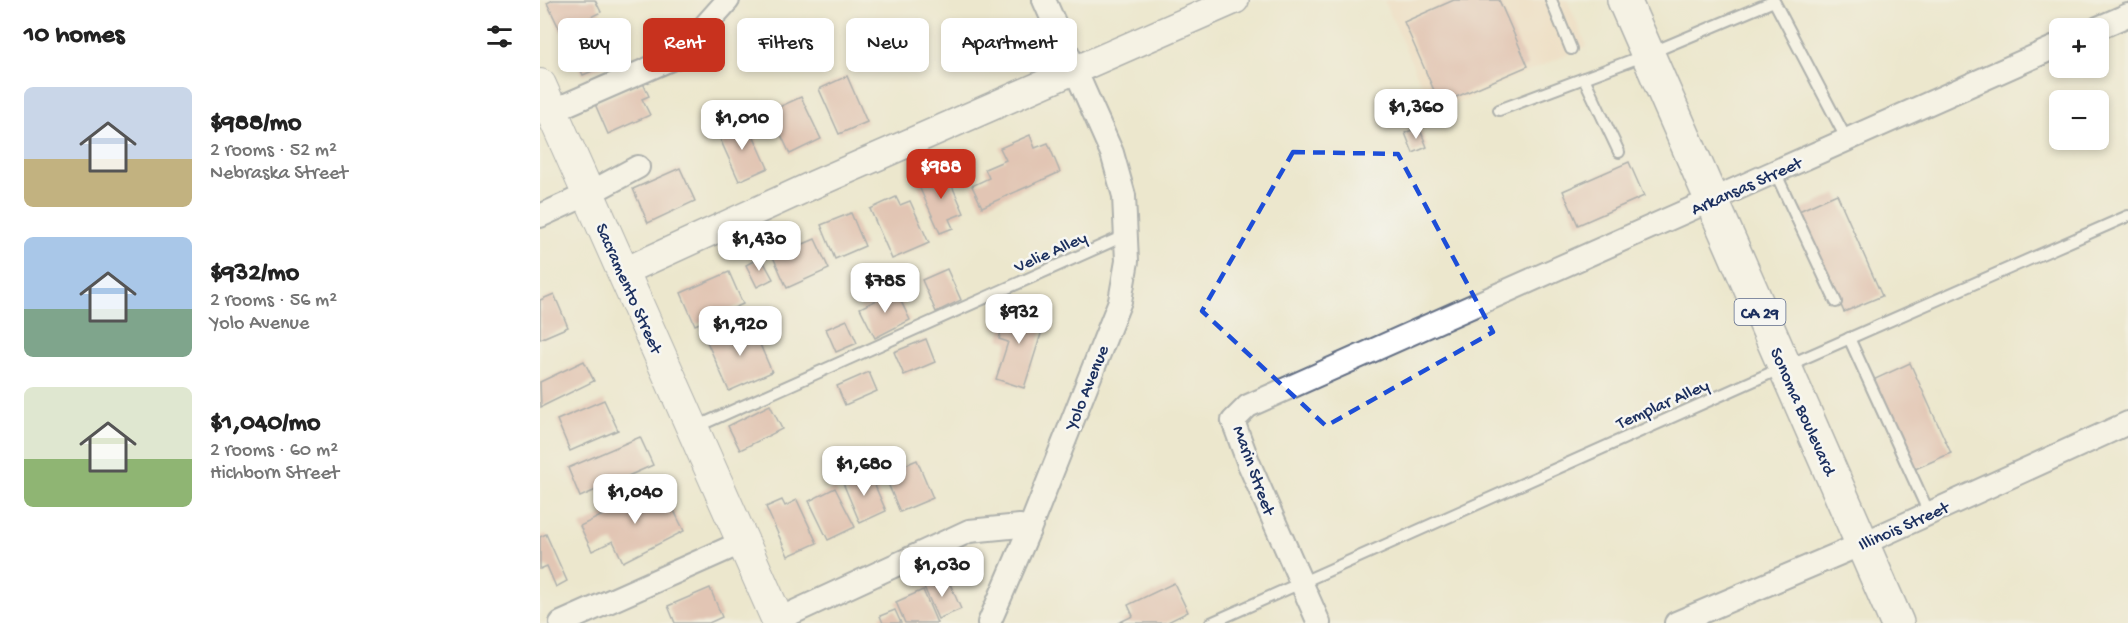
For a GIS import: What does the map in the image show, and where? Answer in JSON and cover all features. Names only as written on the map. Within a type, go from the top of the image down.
[{"type":"main road","name":"Sonoma Boulevard","points":[[1624,0],[1897,623]]},
{"type":"main road","name":"Sacramento Street","points":[[546,98],[778,621]]},
{"type":"street","points":[[546,98],[678,56],[728,0]]},
{"type":"street","points":[[1044,0],[1052,18]]},
{"type":"street","points":[[1077,71],[1235,0]]},
{"type":"street","points":[[2109,23],[2128,15]]},
{"type":"street","name":"Arkansas Street","points":[[1433,324],[2049,50]]},
{"type":"street","points":[[622,272],[815,184],[1074,72]]},
{"type":"street","name":"Yolo Avenue","points":[[989,623],[1029,530],[1120,301],[1127,261],[1124,196],[1107,143],[1076,72]]},
{"type":"street","points":[[540,216],[638,167]]},
{"type":"street","name":"Marin Street","points":[[1319,623],[1249,464],[1233,421],[1248,406],[1433,324]]},
{"type":"street","name":"Illinois Street","points":[[1676,623],[1862,544],[2128,423]]},
{"type":"street","points":[[778,621],[969,531],[1020,525],[1029,530]]},
{"type":"street","points":[[561,623],[743,542]]},
{"type":"lane","points":[[1551,0],[1571,49]]},
{"type":"lane","points":[[1499,110],[1648,54],[1774,1],[1847,140]]},
{"type":"lane","points":[[1584,78],[1619,152]]},
{"type":"lane","points":[[1775,172],[1836,302]]},
{"type":"lane","name":"Templar Alley","points":[[1211,623],[2128,216]]},
{"type":"lane","name":"Velie Alley","points":[[693,429],[1126,235]]},
{"type":"lane","points":[[1850,338],[1929,513]]},
{"type":"highlighted area","points":[[1293,152],[1398,154],[1493,332],[1326,426],[1202,311]]},
{"type":"shaded area","points":[[1384,0],[1567,0],[1587,46],[1434,113]]},
{"type":"building","points":[[553,0],[595,0],[601,12],[589,18],[558,18],[558,26],[547,3]]},
{"type":"building","points":[[1454,0],[1499,0],[1528,66],[1440,104],[1404,22]]},
{"type":"building","points":[[847,76],[867,122],[839,134],[819,89]]},
{"type":"building","points":[[643,83],[649,96],[642,99],[650,115],[608,134],[595,104]]},
{"type":"building","points":[[801,97],[821,139],[790,154],[770,111]]},
{"type":"building","points":[[735,121],[740,133],[750,128],[768,168],[739,181],[716,130]]},
{"type":"building","points":[[1419,127],[1427,147],[1413,153],[1405,133]]},
{"type":"building","points":[[1030,135],[1035,148],[1048,143],[1060,172],[982,207],[972,186],[989,178],[985,169],[1006,160],[1000,148]]},
{"type":"building","points":[[1629,162],[1644,196],[1578,225],[1563,191]]},
{"type":"building","points":[[680,168],[695,201],[648,223],[633,189]]},
{"type":"building","points":[[945,170],[964,213],[949,219],[953,228],[940,233],[917,182]]},
{"type":"building","points":[[1837,194],[1882,296],[1844,312],[1799,211]]},
{"type":"building","points":[[896,197],[900,205],[910,201],[929,243],[892,259],[870,209]]},
{"type":"building","points":[[851,213],[865,246],[835,259],[821,225]]},
{"type":"building","points":[[815,239],[829,269],[787,288],[773,257]]},
{"type":"building","points":[[761,257],[773,279],[757,287],[746,265]]},
{"type":"building","points":[[947,269],[961,300],[936,312],[922,280]]},
{"type":"building","points":[[729,272],[743,304],[695,325],[681,293]]},
{"type":"building","points":[[896,291],[910,320],[875,338],[860,308]]},
{"type":"building","points":[[554,294],[568,327],[540,339],[540,300]]},
{"type":"building","points":[[1012,307],[1046,318],[1024,388],[996,379],[1008,342],[999,339],[1002,329],[994,326],[998,313],[1010,317]]},
{"type":"building","points":[[847,320],[857,343],[836,352],[826,329]]},
{"type":"building","points":[[751,324],[772,372],[729,391],[707,342]]},
{"type":"building","points":[[926,339],[935,362],[904,375],[894,352]]},
{"type":"building","points":[[584,361],[594,381],[541,407],[540,382]]},
{"type":"building","points":[[1910,363],[1951,453],[1913,470],[1873,380]]},
{"type":"building","points":[[869,372],[877,391],[845,405],[837,386]]},
{"type":"building","points":[[604,400],[618,430],[570,451],[557,420]]},
{"type":"building","points":[[770,405],[782,429],[740,450],[728,426]]},
{"type":"building","points":[[640,437],[653,465],[580,497],[568,468]]},
{"type":"building","points":[[917,460],[933,498],[900,512],[884,474]]},
{"type":"building","points":[[869,472],[886,511],[860,523],[843,483]]},
{"type":"building","points":[[662,486],[684,531],[623,562],[613,541],[592,551],[580,526]]},
{"type":"building","points":[[835,488],[855,527],[828,540],[809,501]]},
{"type":"building","points":[[782,500],[785,506],[797,500],[817,543],[788,556],[766,507]]},
{"type":"building","points":[[546,534],[567,581],[556,587],[547,566],[540,569],[540,537]]},
{"type":"building","points":[[947,577],[961,609],[938,619],[924,587]]},
{"type":"building","points":[[1174,583],[1188,612],[1166,623],[1118,623],[1133,616],[1128,605]]},
{"type":"building","points":[[710,588],[722,617],[709,623],[675,623],[668,606]]},
{"type":"building","points":[[923,590],[937,623],[905,623],[896,602]]},
{"type":"building","points":[[895,610],[901,623],[883,623],[880,616]]}]
